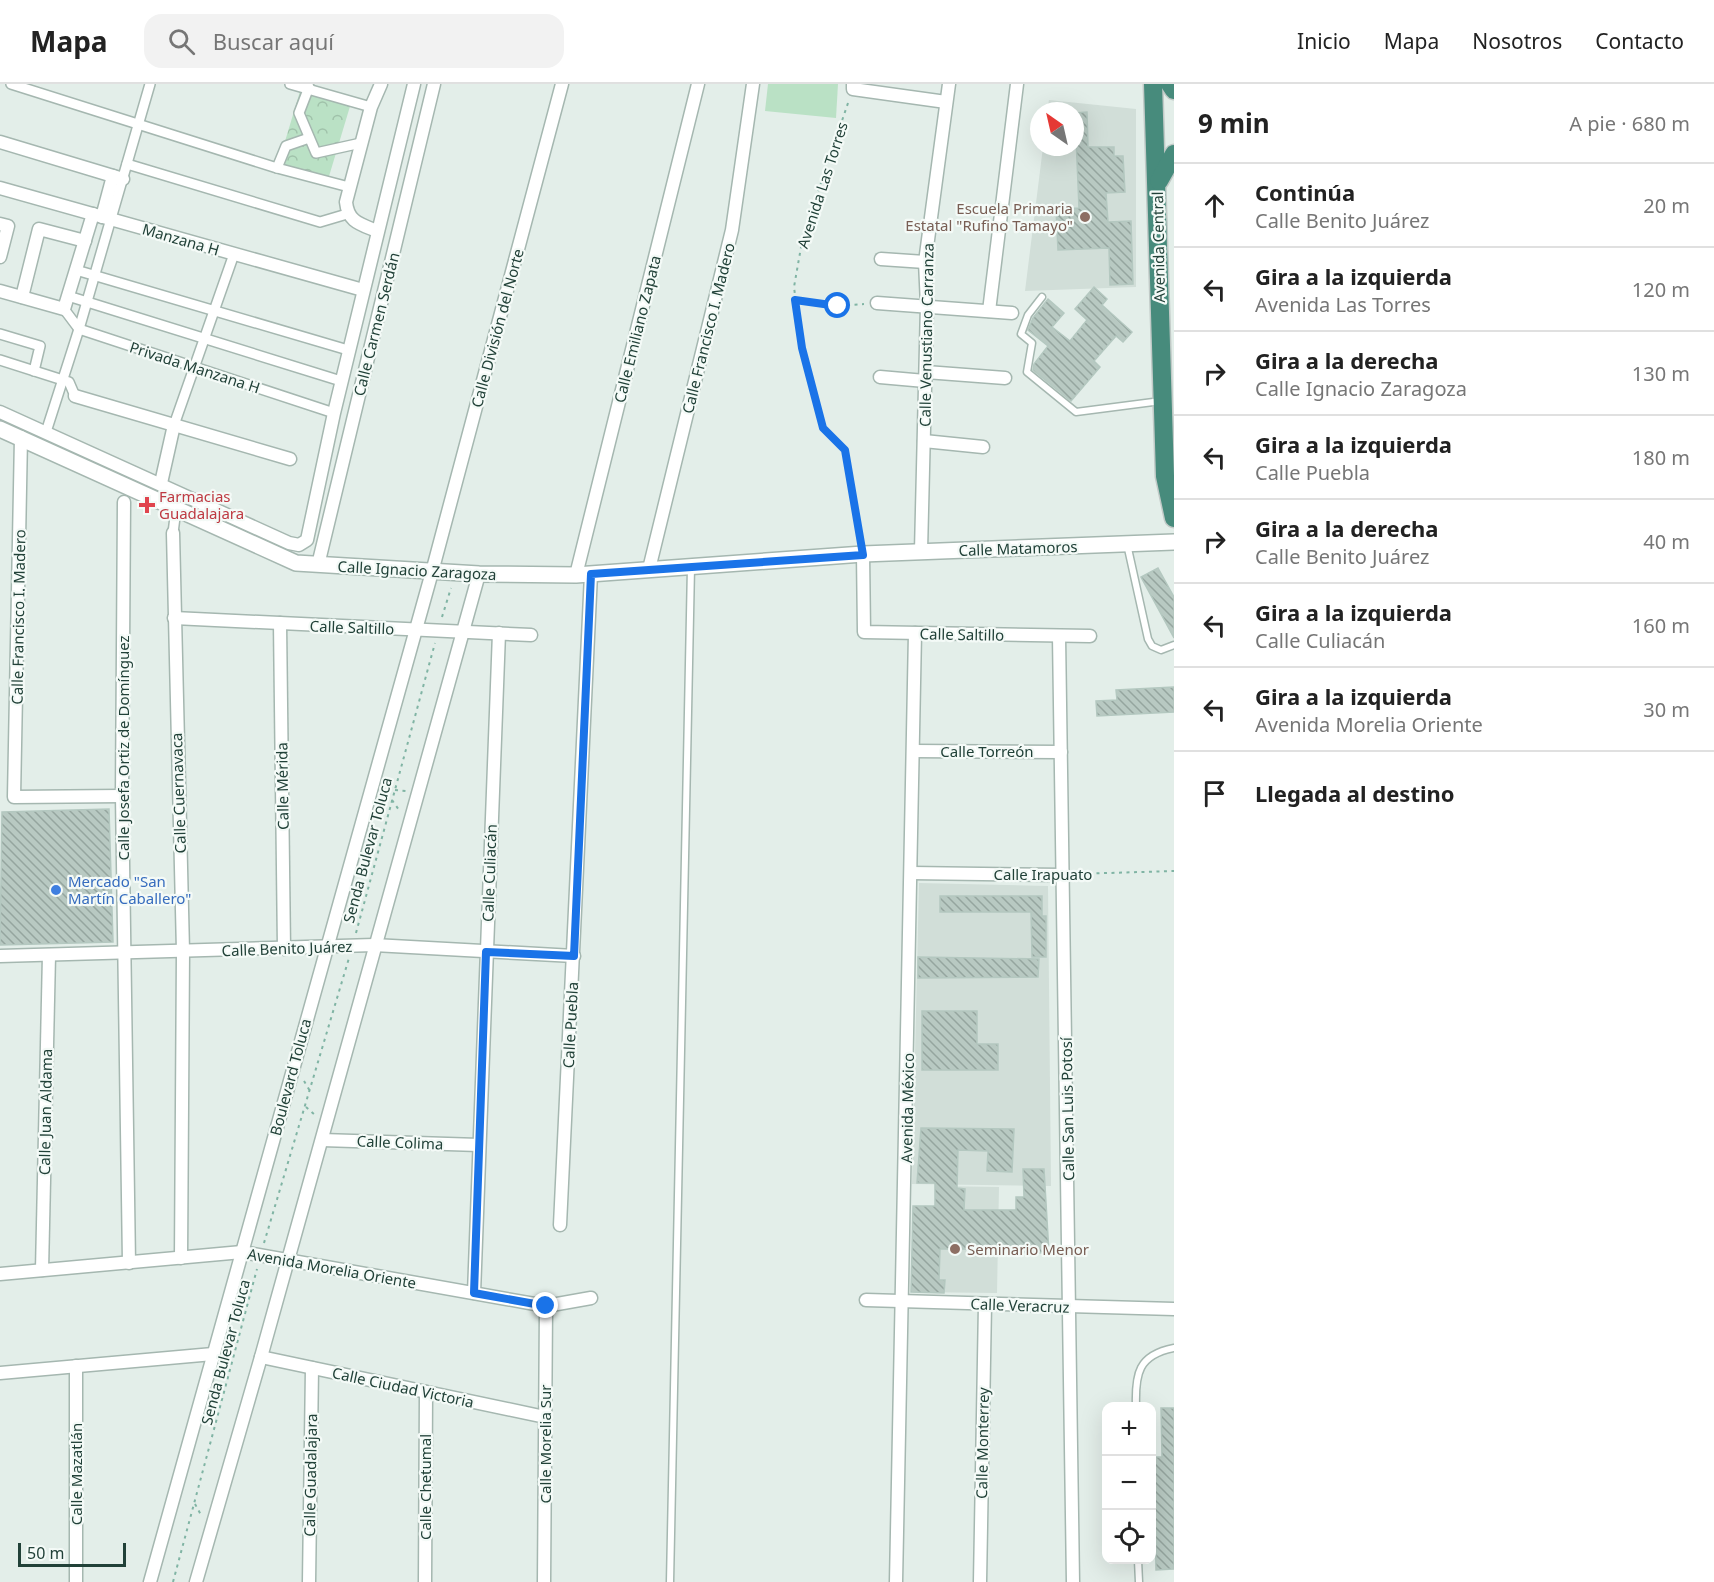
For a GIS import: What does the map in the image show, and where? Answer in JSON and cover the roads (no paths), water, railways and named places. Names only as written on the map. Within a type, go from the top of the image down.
[{"type":"highway","name":"Avenida Central","points":[[1153,84],[1162,401],[1166,476],[1174,518]]},
{"type":"highway","points":[[1170,84],[1174,90]]},
{"type":"highway","points":[[1157,188],[1161,175],[1174,154]]},
{"type":"street","points":[[11,84],[277,168],[349,187]]},
{"type":"street","points":[[64,309],[85,241],[102,217],[118,177],[127,164],[150,84]]},
{"type":"street","points":[[290,84],[309,87],[351,103],[371,107]]},
{"type":"street","points":[[377,231],[354,222],[347,214],[346,202],[371,107],[381,84]]},
{"type":"street","name":"Calle Carmen Serdán","points":[[161,483],[289,543],[299,545],[307,540],[348,350],[414,84]]},
{"type":"street","name":"Calle Carmen Serdán","points":[[318,565],[434,84]]},
{"type":"street","name":"Calle División del Norte","points":[[432,572],[562,84]]},
{"type":"street","name":"Calle Emiliano Zapata","points":[[583,574],[698,84]]},
{"type":"street","name":"Calle Francisco I. Madero","points":[[649,569],[732,230],[753,84]]},
{"type":"street","name":"Calle Venustiano Carranza","points":[[921,551],[927,305],[925,262],[949,84]]},
{"type":"street","points":[[989,311],[1017,84]]},
{"type":"street","points":[[309,87],[299,113],[316,153],[361,143]]},
{"type":"street","points":[[853,87],[946,102]]},
{"type":"street","points":[[277,168],[286,146],[309,138]]},
{"type":"street","points":[[0,142],[118,177]]},
{"type":"street","points":[[127,164],[320,222],[347,214]]},
{"type":"street","name":"Manzana H","points":[[0,188],[363,290]]},
{"type":"street","points":[[46,432],[95,276],[102,217]]},
{"type":"street","points":[[0,224],[8,226],[0,257]]},
{"type":"street","points":[[22,297],[39,229],[85,241]]},
{"type":"street","points":[[0,411],[161,483],[174,425],[234,254]]},
{"type":"street","points":[[881,259],[925,262]]},
{"type":"street","points":[[76,270],[348,350]]},
{"type":"street","points":[[0,291],[64,309],[79,329]]},
{"type":"street","name":"Privada Manzana H","points":[[68,296],[341,381]]},
{"type":"street","points":[[877,303],[1012,312]]},
{"type":"street","name":"Privada Manzana H","points":[[79,329],[334,413]]},
{"type":"street","points":[[0,334],[40,346],[34,371]]},
{"type":"street","points":[[0,360],[69,382],[75,396],[290,459]]},
{"type":"street","points":[[880,377],[1005,378]]},
{"type":"street","name":"Calle Ignacio Zaragoza","points":[[0,429],[296,563],[479,574],[583,574],[863,555]]},
{"type":"street","name":"Calle Francisco I. Madero","points":[[21,437],[14,797],[122,796]]},
{"type":"street","points":[[924,441],[983,447]]},
{"type":"street","name":"Calle Josefa Ortiz de Domínguez","points":[[125,485],[122,796],[129,1263]]},
{"type":"street","name":"Calle Cuernavaca","points":[[176,508],[173,533],[174,618],[183,951],[181,1258]]},
{"type":"street","name":"Calle Matamoros","points":[[863,555],[1174,542]]},
{"type":"street","name":"Calle Saltillo","points":[[863,555],[864,632],[1090,636]]},
{"type":"street","name":"Boulevard Toluca","points":[[150,1582],[432,572]]},
{"type":"street","points":[[196,1582],[322,1140],[374,945],[479,574]]},
{"type":"street","name":"Calle Puebla","points":[[560,1226],[574,956],[583,574]]},
{"type":"street","name":"Calle Saltillo","points":[[174,618],[531,635]]},
{"type":"street","name":"Calle Mérida","points":[[280,623],[284,949]]},
{"type":"street","name":"Calle Culiacán","points":[[474,1293],[499,633]]},
{"type":"street","name":"Avenida México","points":[[896,1582],[915,633]]},
{"type":"street","name":"Calle San Luis Potosí","points":[[1059,636],[1073,1582]]},
{"type":"street","name":"Calle Torreón","points":[[914,750],[1060,752]]},
{"type":"street","name":"Calle Irapuato","points":[[911,873],[1063,875]]},
{"type":"street","name":"Calle Benito Juárez","points":[[0,956],[374,945],[574,956]]},
{"type":"street","name":"Calle Juan Aldama","points":[[42,1270],[49,955]]},
{"type":"street","name":"Calle Colima","points":[[322,1140],[479,1144]]},
{"type":"street","name":"Avenida Morelia Oriente","points":[[0,1274],[242,1252],[546,1306],[591,1298]]},
{"type":"street","name":"Calle Veracruz","points":[[866,1300],[1174,1309]]},
{"type":"street","name":"Calle Monterrey","points":[[980,1582],[985,1304]]},
{"type":"street","name":"Calle Morelia Sur","points":[[544,1582],[546,1306]]},
{"type":"street","points":[[0,1372],[213,1354]]},
{"type":"street","name":"Calle Ciudad Victoria","points":[[261,1357],[545,1417]]},
{"type":"street","name":"Calle Mazatlán","points":[[76,1366],[76,1582]]},
{"type":"street","name":"Calle Guadalajara","points":[[309,1582],[312,1368]]},
{"type":"street","name":"Calle Chetumal","points":[[425,1582],[426,1392]]},
{"type":"lane","points":[[1042,297],[1028,315],[1021,334],[1032,343],[1027,372],[1076,412],[1162,401]]},
{"type":"lane","points":[[1127,544],[1148,639],[1152,646],[1161,650],[1174,645]]},
{"type":"lane","points":[[670,1582],[691,566]]},
{"type":"lane","points":[[1136,1402],[1135,1380],[1140,1367],[1161,1350],[1174,1348]]},
{"type":"lane","points":[[1138,1564],[1139,1582]]},
{"type":"place","name":"Escuela Primaria Estatal \"Rufino Tamayo\"","points":[[1085,217]]},
{"type":"place","name":"Farmacias Guadalajara","points":[[147,505]]},
{"type":"place","name":"Mercado \"San Martín Caballero\"","points":[[56,890]]},
{"type":"place","name":"Seminario Menor","points":[[955,1249]]}]
